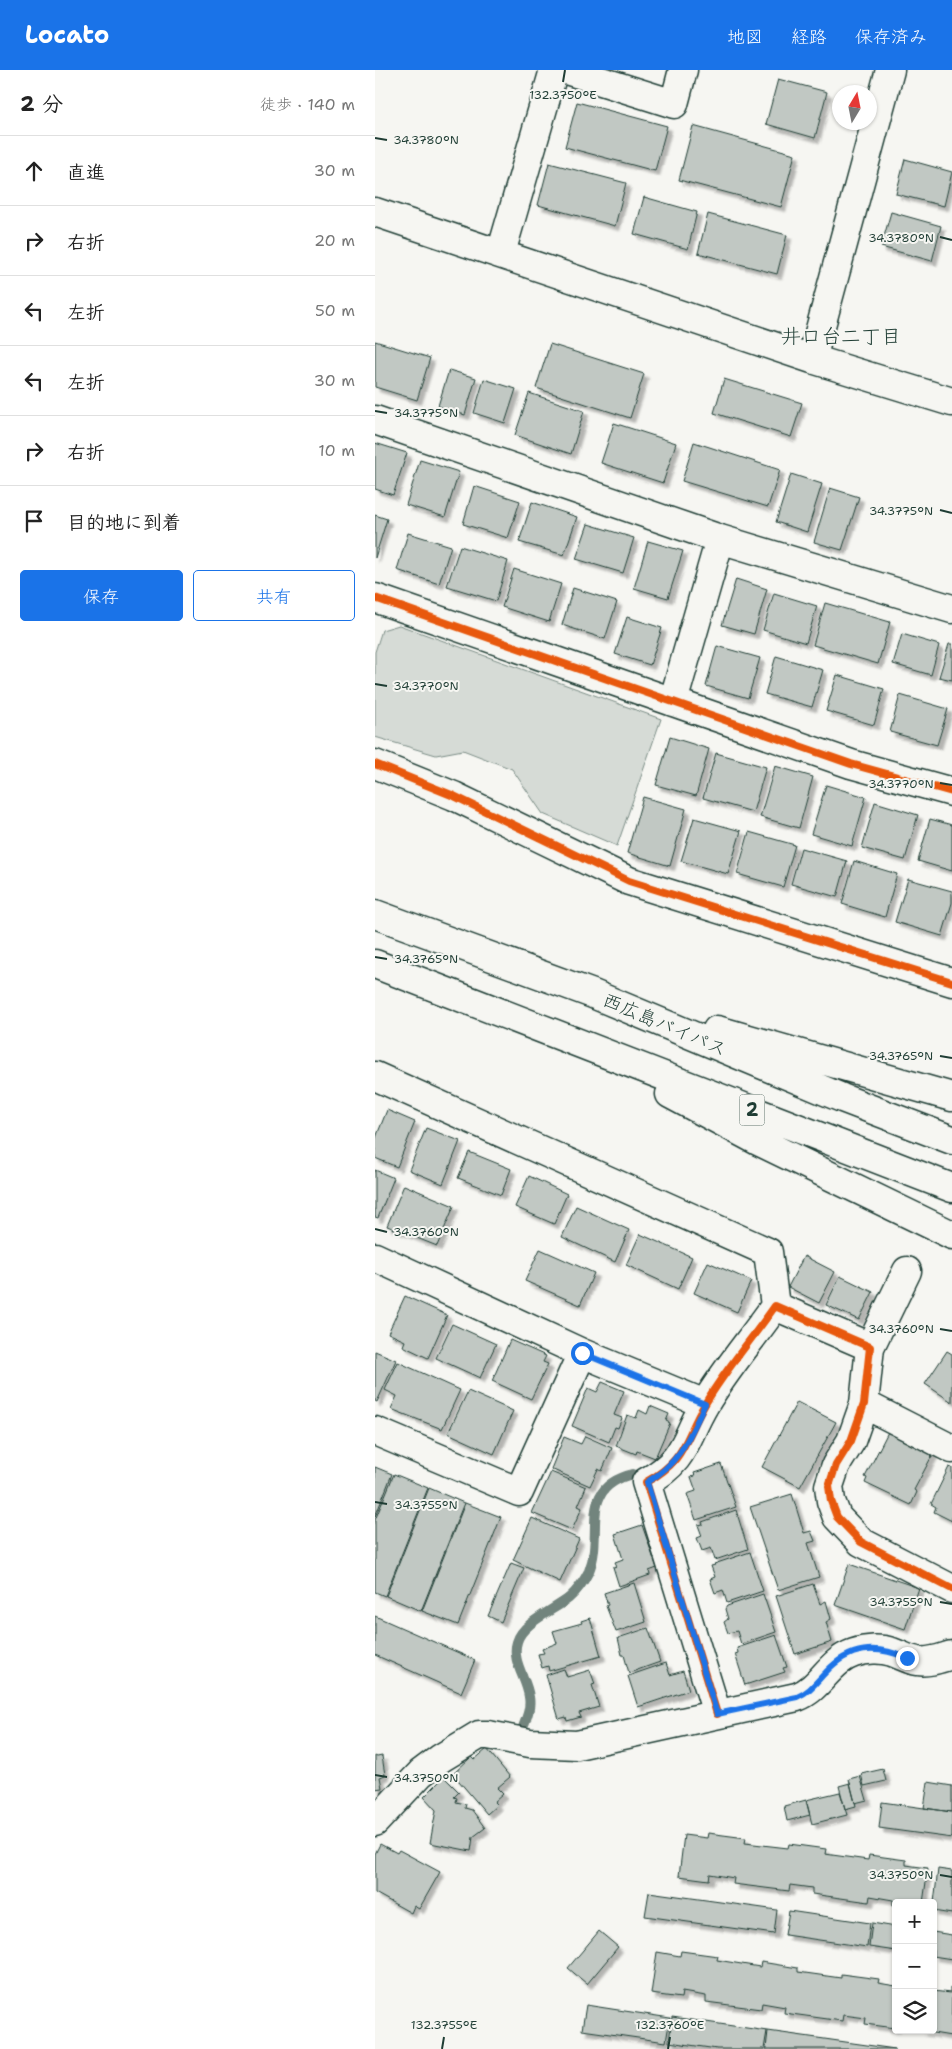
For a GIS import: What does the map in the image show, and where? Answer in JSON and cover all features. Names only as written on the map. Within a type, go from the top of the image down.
[{"type":"main road","points":[[501,253],[554,70]]},
{"type":"main road","points":[[566,70],[674,104],[683,70]]},
{"type":"main road","points":[[812,358],[890,70]]},
{"type":"main road","points":[[375,212],[812,358],[952,402]]},
{"type":"main road","points":[[375,420],[721,539],[950,601]]},
{"type":"main road","points":[[673,702],[721,539]]},
{"type":"main road","points":[[375,598],[851,764],[952,792]]},
{"type":"main road","points":[[375,764],[453,796],[629,881],[952,982]]},
{"type":"main road","name":"西広島バイパス","points":[[375,914],[593,994],[842,1098],[952,1140]]},
{"type":"main road","name":"2","points":[[375,964],[952,1188]]},
{"type":"main road","points":[[375,970],[407,976]]},
{"type":"main road","points":[[593,994],[952,1097]]},
{"type":"main road","points":[[553,1032],[758,1141],[952,1235]]},
{"type":"main road","points":[[375,1076],[768,1252],[775,1306],[705,1404],[683,1450],[670,1466],[647,1482],[717,1714]]},
{"type":"main road","points":[[375,1257],[582,1353],[705,1404]]},
{"type":"main road","points":[[907,1271],[869,1347],[864,1404],[851,1441],[835,1465],[829,1486],[831,1501],[837,1517],[861,1542],[952,1589]]},
{"type":"main road","points":[[775,1306],[869,1347]]},
{"type":"main road","points":[[375,1431],[519,1492],[582,1353]]},
{"type":"main road","points":[[864,1404],[952,1449]]},
{"type":"main road","points":[[375,1822],[421,1773],[441,1758],[479,1735],[489,1734],[529,1743],[577,1745],[797,1697],[807,1693],[837,1662],[853,1653],[871,1649],[890,1651],[918,1661],[952,1656]]},
{"type":"shaded area","points":[[399,625],[661,719],[617,846],[543,814],[512,769],[463,750],[436,755],[375,737],[375,652],[382,630]]},
{"type":"building","points":[[778,79],[827,92],[815,138],[766,124]]},
{"type":"building","points":[[577,102],[667,126],[655,171],[565,147]]},
{"type":"building","points":[[693,126],[795,154],[781,207],[679,180]]},
{"type":"building","points":[[905,159],[952,172],[944,206],[896,194]]},
{"type":"building","points":[[549,163],[626,183],[615,226],[538,205]]},
{"type":"building","points":[[644,197],[697,212],[688,249],[634,234]]},
{"type":"building","points":[[891,212],[941,226],[932,261],[881,247]]},
{"type":"building","points":[[708,214],[787,235],[777,274],[698,253]]},
{"type":"building","points":[[375,341],[430,358],[417,400],[375,387]]},
{"type":"building","points":[[550,344],[644,374],[630,418],[536,388]]},
{"type":"building","points":[[449,370],[476,378],[465,415],[438,406]]},
{"type":"building","points":[[484,379],[516,389],[505,423],[474,413]]},
{"type":"building","points":[[724,379],[802,403],[791,437],[714,413]]},
{"type":"building","points":[[529,393],[584,411],[571,454],[515,435]]},
{"type":"building","points":[[614,423],[676,443],[663,483],[601,463]]},
{"type":"building","points":[[694,442],[780,470],[768,507],[682,481]]},
{"type":"building","points":[[375,443],[407,453],[393,495],[375,489]]},
{"type":"building","points":[[420,460],[459,472],[445,517],[406,505]]},
{"type":"building","points":[[791,474],[822,484],[807,532],[776,522]]},
{"type":"building","points":[[474,486],[520,501],[508,538],[463,524]]},
{"type":"building","points":[[830,488],[859,497],[842,550],[814,542]]},
{"type":"building","points":[[532,502],[577,517],[564,555],[519,542]]},
{"type":"building","points":[[375,515],[387,519],[375,558]]},
{"type":"building","points":[[588,524],[634,538],[623,573],[576,559]]},
{"type":"building","points":[[408,533],[451,546],[439,584],[397,570]]},
{"type":"building","points":[[648,541],[683,551],[668,598],[634,588]]},
{"type":"building","points":[[460,546],[508,561],[496,601],[447,586]]},
{"type":"building","points":[[514,569],[561,584],[549,622],[502,607]]},
{"type":"building","points":[[736,579],[767,589],[754,634],[722,625]]},
{"type":"building","points":[[573,588],[617,602],[605,639],[562,625]]},
{"type":"building","points":[[774,593],[817,606],[806,643],[763,630]]},
{"type":"building","points":[[825,603],[890,622],[878,664],[813,645]]},
{"type":"building","points":[[627,617],[662,628],[650,665],[615,654]]},
{"type":"building","points":[[902,634],[939,645],[931,675],[893,664]]},
{"type":"building","points":[[949,644],[952,644],[952,680],[939,677]]},
{"type":"building","points":[[717,646],[760,658],[748,698],[706,686]]},
{"type":"building","points":[[776,656],[823,670],[812,707],[765,694]]},
{"type":"building","points":[[837,675],[884,689],[874,725],[826,711]]},
{"type":"building","points":[[900,695],[948,709],[937,745],[890,732]]},
{"type":"building","points":[[670,737],[709,749],[696,796],[656,785]]},
{"type":"building","points":[[716,753],[766,767],[753,812],[703,798]]},
{"type":"building","points":[[775,766],[813,777],[799,828],[760,817]]},
{"type":"building","points":[[826,785],[866,797],[852,846],[811,834]]},
{"type":"building","points":[[643,797],[686,809],[670,866],[627,853]]},
{"type":"building","points":[[875,802],[918,815],[905,860],[862,848]]},
{"type":"building","points":[[694,818],[741,831],[728,874],[681,861]]},
{"type":"building","points":[[930,819],[952,825],[952,871],[918,861]]},
{"type":"building","points":[[749,832],[795,845],[783,887],[737,874]]},
{"type":"building","points":[[801,848],[847,861],[837,897],[791,884]]},
{"type":"building","points":[[854,861],[897,874],[885,917],[842,904]]},
{"type":"building","points":[[908,879],[952,891],[952,903],[942,936],[895,922]]},
{"type":"building","points":[[387,1110],[415,1122],[397,1167],[375,1158],[375,1140]]},
{"type":"building","points":[[426,1128],[460,1141],[443,1184],[409,1170]]},
{"type":"building","points":[[469,1152],[511,1169],[501,1195],[458,1178]]},
{"type":"building","points":[[375,1170],[394,1178],[378,1218],[375,1217]]},
{"type":"building","points":[[529,1176],[567,1194],[554,1224],[515,1207]]},
{"type":"building","points":[[404,1185],[454,1206],[437,1246],[387,1226]]},
{"type":"building","points":[[576,1206],[629,1230],[615,1262],[562,1237]]},
{"type":"building","points":[[640,1234],[692,1257],[678,1289],[626,1265]]},
{"type":"building","points":[[540,1249],[594,1273],[580,1305],[525,1281]]},
{"type":"building","points":[[804,1256],[835,1272],[819,1303],[788,1287]]},
{"type":"building","points":[[708,1262],[751,1281],[737,1312],[694,1293]]},
{"type":"building","points":[[840,1276],[873,1292],[859,1320],[826,1305]]},
{"type":"building","points":[[405,1296],[447,1315],[428,1358],[403,1346],[405,1341],[388,1333]]},
{"type":"building","points":[[452,1324],[496,1344],[480,1378],[436,1358]]},
{"type":"building","points":[[510,1340],[546,1356],[543,1362],[548,1364],[531,1399],[492,1381]]},
{"type":"building","points":[[375,1351],[396,1360],[377,1402],[375,1401]]},
{"type":"building","points":[[947,1351],[952,1354],[952,1402],[925,1384]]},
{"type":"building","points":[[398,1362],[460,1390],[442,1429],[391,1409],[397,1396],[385,1390]]},
{"type":"building","points":[[602,1382],[624,1391],[614,1415],[622,1418],[618,1428],[615,1427],[609,1442],[572,1426],[588,1388],[597,1392]]},
{"type":"building","points":[[468,1391],[513,1411],[494,1454],[448,1433]]},
{"type":"building","points":[[797,1402],[836,1422],[800,1487],[762,1467]]},
{"type":"building","points":[[650,1406],[669,1414],[666,1421],[670,1423],[655,1458],[637,1451],[636,1454],[616,1446],[627,1415],[636,1418],[639,1410],[647,1414]]},
{"type":"building","points":[[890,1428],[935,1450],[914,1490],[917,1492],[911,1505],[865,1483],[867,1478],[865,1477]]},
{"type":"building","points":[[585,1436],[612,1448],[602,1471],[598,1469],[590,1486],[551,1469],[564,1437],[581,1444]]},
{"type":"building","points":[[721,1464],[736,1507],[696,1520],[687,1494],[696,1491],[691,1477],[695,1476],[694,1473]]},
{"type":"building","points":[[375,1467],[392,1474],[375,1517]]},
{"type":"building","points":[[949,1467],[952,1468],[952,1521],[934,1512],[936,1507],[931,1504]]},
{"type":"building","points":[[551,1472],[586,1487],[578,1506],[582,1508],[572,1530],[532,1513]]},
{"type":"building","points":[[394,1474],[428,1488],[385,1596],[375,1592],[375,1520]]},
{"type":"building","points":[[429,1488],[464,1503],[421,1611],[386,1596]]},
{"type":"building","points":[[792,1494],[804,1533],[811,1531],[815,1541],[808,1543],[819,1577],[778,1590],[750,1507]]},
{"type":"building","points":[[465,1503],[501,1517],[458,1625],[422,1611]]},
{"type":"building","points":[[736,1510],[748,1549],[715,1560],[711,1548],[702,1551],[697,1538],[702,1536],[698,1525]]},
{"type":"building","points":[[532,1518],[579,1539],[560,1582],[513,1560]]},
{"type":"building","points":[[642,1525],[657,1568],[649,1571],[650,1575],[619,1586],[613,1567],[617,1566],[615,1562],[623,1559],[615,1534]]},
{"type":"building","points":[[750,1552],[763,1591],[727,1603],[723,1590],[715,1593],[710,1579],[715,1577],[711,1566]]},
{"type":"building","points":[[511,1563],[524,1568],[501,1622],[488,1616]]},
{"type":"building","points":[[849,1564],[919,1588],[905,1629],[835,1605]]},
{"type":"building","points":[[634,1583],[646,1622],[616,1632],[606,1606],[608,1605],[604,1593]]},
{"type":"building","points":[[813,1584],[820,1604],[826,1601],[831,1619],[826,1622],[832,1642],[795,1654],[776,1596]]},
{"type":"building","points":[[763,1594],[776,1632],[741,1644],[737,1631],[728,1633],[724,1622],[728,1619],[725,1609],[727,1606]]},
{"type":"building","points":[[375,1616],[475,1660],[461,1693],[375,1655]]},
{"type":"building","points":[[590,1618],[601,1656],[549,1671],[548,1666],[542,1668],[538,1654],[544,1653],[542,1649],[557,1643],[553,1631],[582,1623],[581,1621]]},
{"type":"building","points":[[648,1628],[660,1662],[629,1673],[618,1638]]},
{"type":"building","points":[[776,1635],[787,1667],[783,1668],[785,1672],[745,1685],[735,1654],[738,1653],[737,1648]]},
{"type":"building","points":[[666,1663],[670,1675],[683,1671],[689,1690],[638,1707],[628,1676]]},
{"type":"building","points":[[564,1669],[567,1677],[590,1670],[595,1684],[592,1685],[599,1707],[579,1713],[581,1717],[567,1721],[566,1717],[559,1719],[546,1675]]},
{"type":"building","points":[[487,1749],[510,1777],[497,1788],[503,1794],[494,1802],[497,1805],[487,1814],[453,1774],[471,1757],[474,1760]]},
{"type":"building","points":[[375,1756],[382,1756],[385,1775],[380,1777],[382,1788],[375,1789]]},
{"type":"building","points":[[883,1769],[886,1781],[864,1786],[861,1774]]},
{"type":"building","points":[[860,1776],[867,1800],[855,1803],[849,1779]]},
{"type":"building","points":[[444,1777],[459,1792],[454,1797],[457,1798],[456,1802],[466,1804],[465,1808],[472,1810],[485,1828],[473,1837],[471,1851],[430,1843],[436,1810],[424,1797]]},
{"type":"building","points":[[928,1782],[952,1786],[952,1812],[924,1808]]},
{"type":"building","points":[[850,1783],[856,1806],[845,1809],[839,1786]]},
{"type":"building","points":[[840,1792],[847,1815],[812,1824],[806,1800]]},
{"type":"building","points":[[806,1800],[810,1815],[787,1821],[784,1806]]},
{"type":"building","points":[[882,1802],[952,1812],[952,1838],[879,1828]]},
{"type":"building","points":[[708,1833],[746,1838],[745,1843],[788,1848],[789,1844],[826,1849],[825,1854],[868,1860],[869,1855],[906,1860],[906,1865],[928,1868],[924,1899],[892,1900],[870,1896],[869,1902],[812,1894],[812,1888],[790,1885],[789,1891],[733,1884],[734,1878],[710,1874],[709,1880],[679,1876],[684,1835],[707,1838]]},
{"type":"building","points":[[380,1844],[397,1853],[399,1850],[440,1872],[419,1909],[414,1906],[411,1913],[375,1893],[375,1854]]},
{"type":"building","points":[[938,1869],[952,1871],[952,1914],[937,1912],[937,1899],[934,1899]]},
{"type":"building","points":[[649,1892],[777,1910],[774,1934],[645,1916]]},
{"type":"building","points":[[789,1911],[870,1923],[867,1947],[785,1935]]},
{"type":"building","points":[[872,1923],[892,1926],[892,1950],[869,1947]]},
{"type":"building","points":[[599,1931],[618,1947],[587,1984],[568,1968]]},
{"type":"building","points":[[937,1933],[952,1935],[952,1959],[937,1957]]},
{"type":"building","points":[[681,1951],[718,1956],[717,1960],[760,1967],[761,1962],[798,1968],[798,1972],[841,1978],[841,1974],[879,1979],[878,1983],[892,1985],[892,2028],[865,2024],[866,2018],[843,2015],[842,2021],[784,2013],[785,2007],[762,2003],[761,2009],[706,2002],[706,1996],[682,1992],[681,1998],[651,1994],[657,1952],[680,1956]]},
{"type":"building","points":[[950,1988],[952,1989],[951,2036],[937,2034],[937,1991],[950,1993]]},
{"type":"building","points":[[586,2005],[670,2018],[666,2042],[582,2030]]},
{"type":"building","points":[[672,2017],[767,2031],[764,2049],[717,2049],[669,2042]]},
{"type":"building","points":[[768,2031],[895,2049],[766,2049]]},
{"type":"waterway","points":[[523,1727],[529,1701],[528,1690],[516,1656],[517,1642],[520,1635],[539,1617],[569,1598],[583,1582],[589,1571],[593,1556],[598,1501],[604,1490],[615,1481],[633,1474]]},
{"type":"cycle path","points":[[375,598],[851,764],[952,792]]},
{"type":"cycle path","points":[[375,764],[454,796],[629,881],[952,982]]},
{"type":"cycle path","points":[[717,1714],[646,1482],[659,1474],[677,1457],[713,1391],[775,1306],[870,1347],[864,1404],[851,1441],[836,1465],[829,1486],[831,1501],[837,1517],[861,1542],[952,1589]]},
{"type":"district","name":"井口台二丁目","points":[[841,336]]},
{"type":"route","points":[[582,1353],[705,1404],[683,1450],[670,1466],[647,1482],[717,1714],[797,1697],[807,1693],[837,1662],[853,1653],[871,1649],[890,1651],[907,1658]]}]
